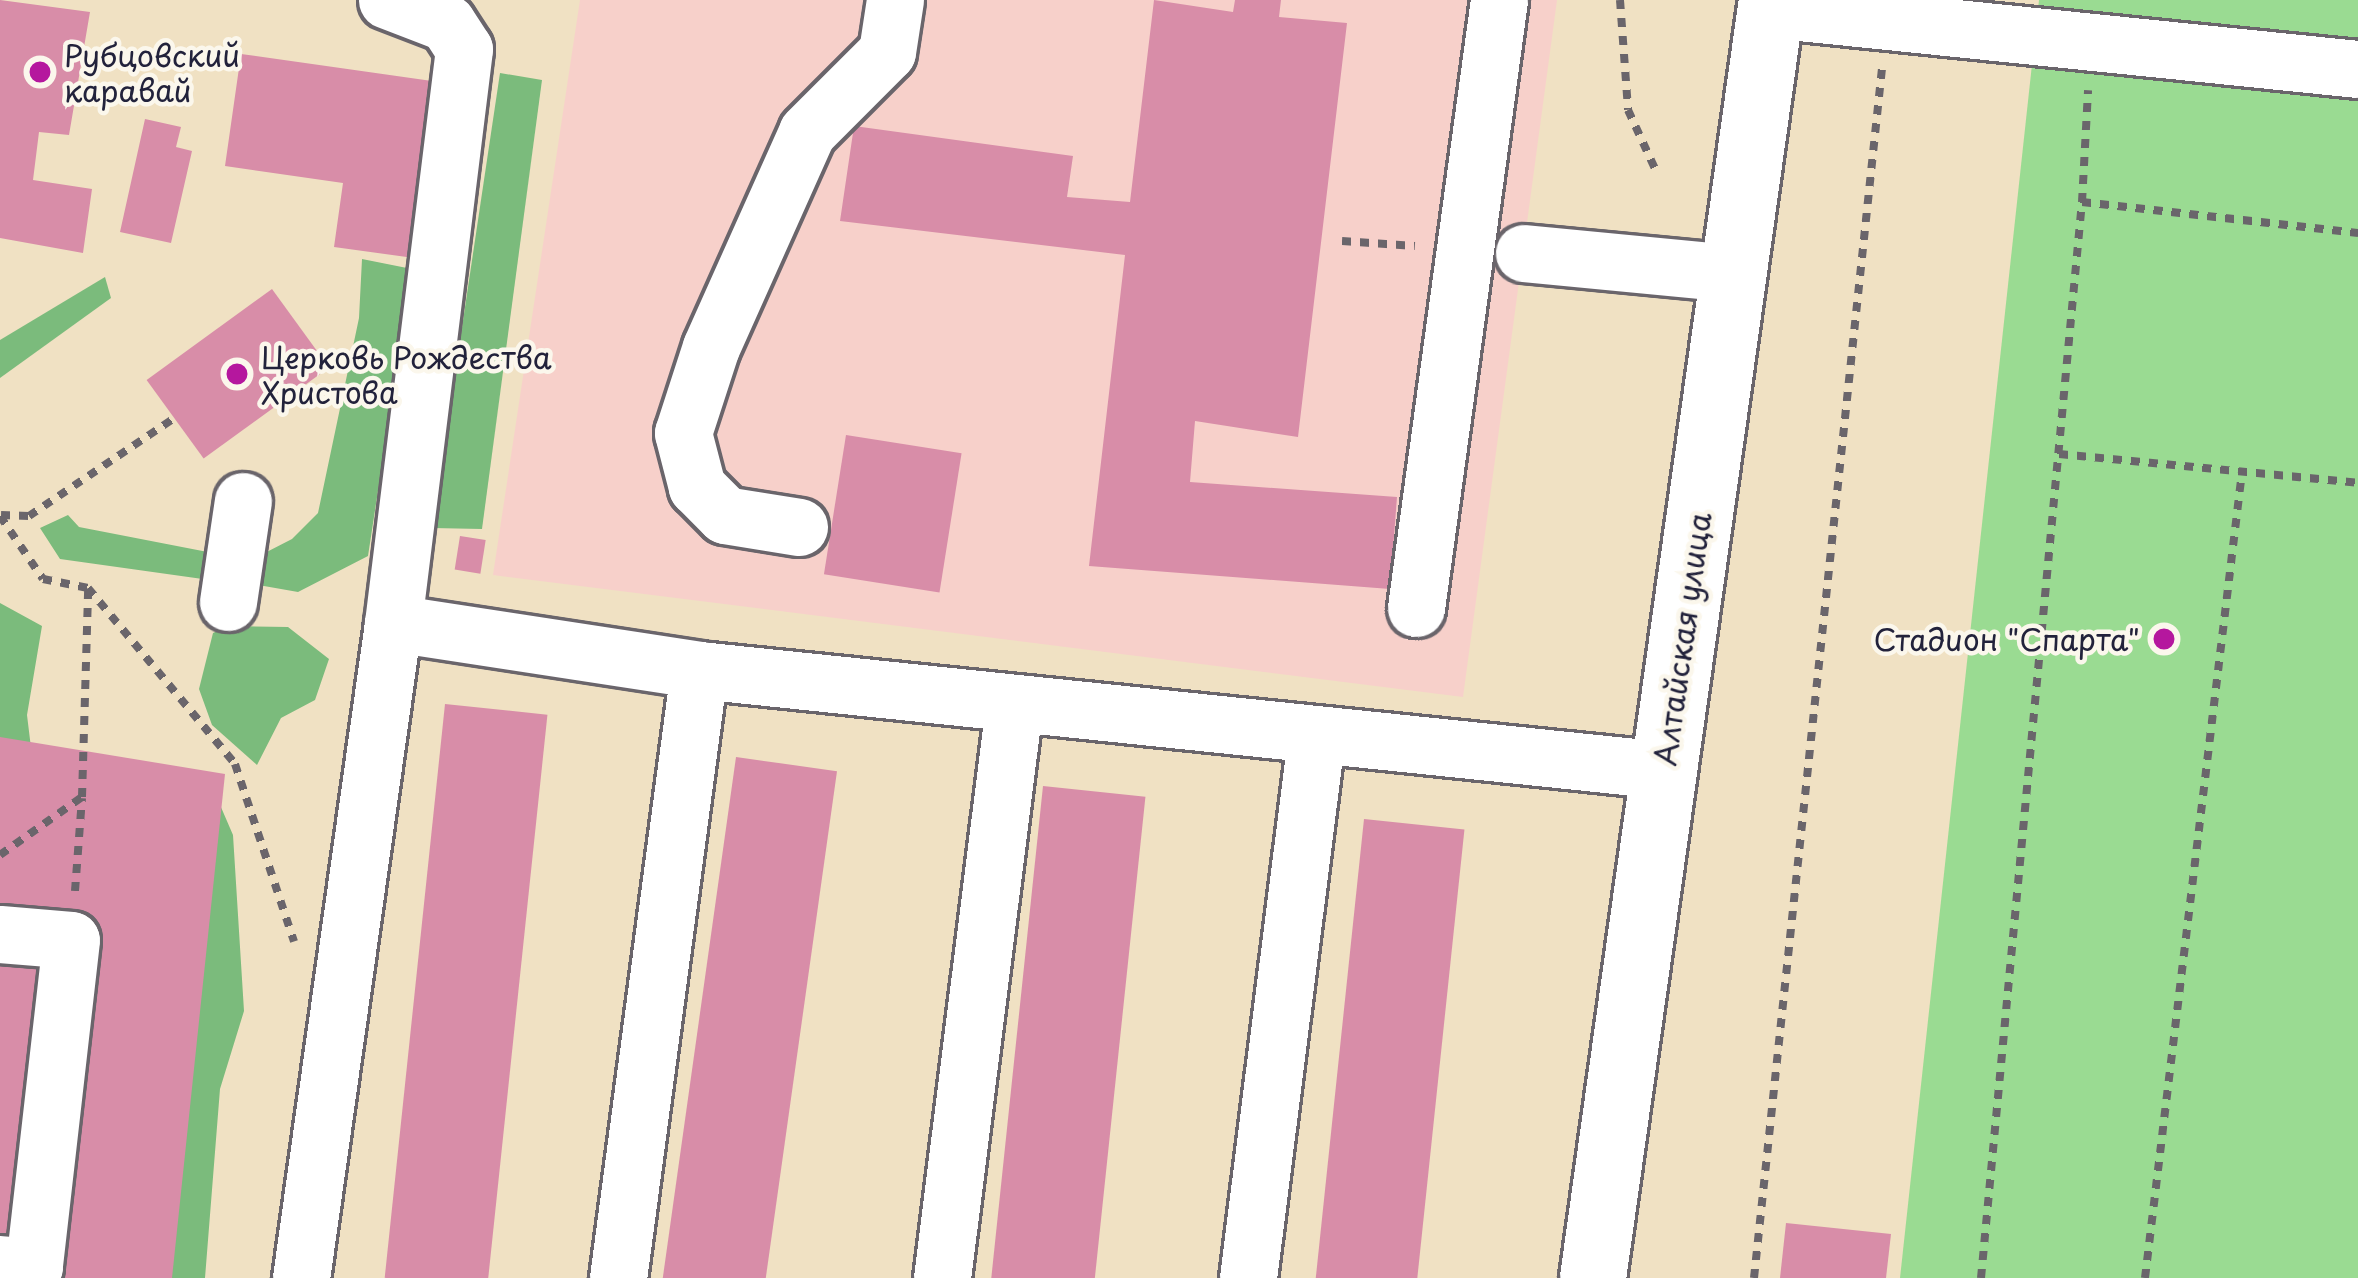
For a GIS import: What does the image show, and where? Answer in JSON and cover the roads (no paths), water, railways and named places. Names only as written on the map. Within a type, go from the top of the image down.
[{"type":"main road","name":"Алтайская улица","points":[[1593,1278],[1771,4]]},
{"type":"lane","points":[[301,1278],[393,622],[464,49],[447,23],[387,0]]},
{"type":"lane","points":[[799,527],[725,514],[697,487],[683,433],[711,347],[807,132],[887,52],[895,0]]},
{"type":"lane","points":[[1416,608],[1499,0]]},
{"type":"lane","points":[[1771,4],[1887,22],[2358,69]]},
{"type":"lane","points":[[1524,253],[1733,273]]},
{"type":"lane","points":[[228,602],[243,501]]},
{"type":"lane","points":[[393,622],[699,670],[1316,739],[1663,770]]},
{"type":"lane","points":[[618,1278],[699,670]]},
{"type":"lane","points":[[942,1278],[1014,706]]},
{"type":"lane","points":[[1248,1278],[1316,739]]},
{"type":"lane","points":[[0,934],[71,940],[34,1267],[0,1264]]},
{"type":"place","name":"Рубцовский каравай","points":[[40,72]]},
{"type":"place","name":"Церковь Рождества Христова","points":[[237,374]]},
{"type":"place","name":"Стадион \"Спарта\"","points":[[2164,639]]}]
